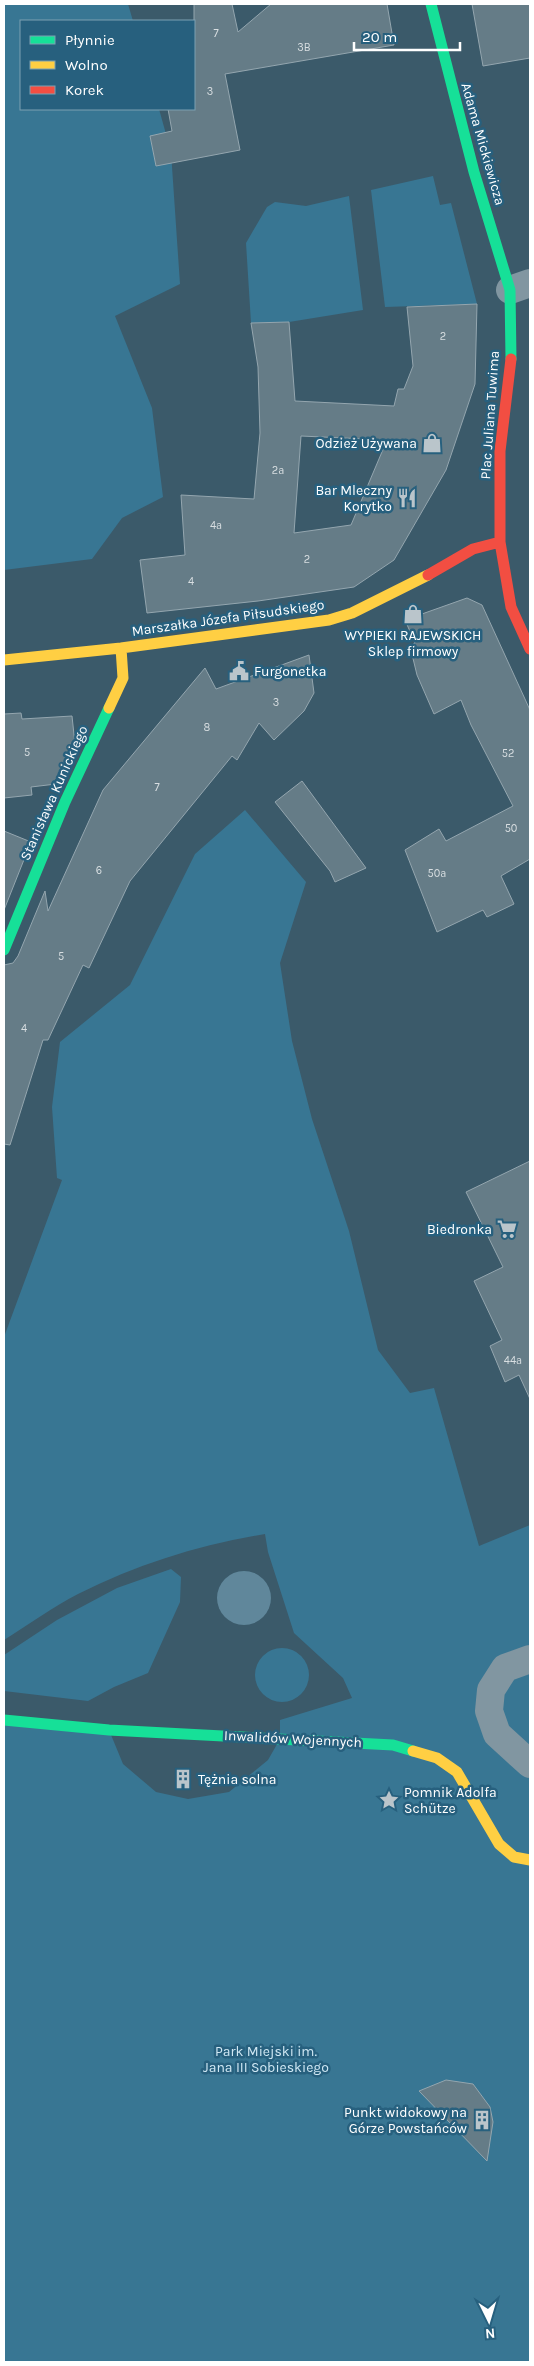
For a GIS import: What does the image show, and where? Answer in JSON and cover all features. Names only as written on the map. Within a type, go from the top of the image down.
[{"type":"street","name":"Adama Mickiewicza","points":[[431,4],[474,172],[520,286]]},
{"type":"street","name":"Plac Juliana Tuwima","points":[[520,286],[500,451],[500,542],[511,607],[530,649]]},
{"type":"street","name":"Marszałka Józefa Piłsudskiego","points":[[4,660],[121,648],[330,620],[352,613],[402,589],[473,550],[500,542]]},
{"type":"street","name":"Stanisława Kunickiego","points":[[4,950],[65,802],[123,678],[121,648]]},
{"type":"street","points":[[530,1659],[505,1668],[491,1690],[489,1711],[497,1734],[530,1764]]},
{"type":"street","name":"Inwalidów Wojennych","points":[[4,1720],[109,1730],[393,1746],[437,1758],[457,1772],[499,1844],[514,1856],[530,1860]]},
{"type":"green space","points":[[4,4],[128,4],[133,20],[20,20],[20,110],[159,110],[171,152],[180,284],[115,316],[152,408],[163,497],[122,518],[92,559],[4,570]]},
{"type":"green space","points":[[433,176],[440,205],[451,203],[477,304],[385,307],[371,190]]},
{"type":"green space","points":[[349,196],[363,310],[289,322],[251,323],[246,243],[267,207],[275,202],[306,206]]},
{"type":"green space","name":"Park Miejski im. Jana III Sobieskiego","points":[[245,810],[306,882],[280,963],[292,1041],[312,1119],[349,1231],[378,1350],[410,1393],[434,1388],[479,1546],[530,1525],[530,2362],[4,2362],[4,1718],[109,1730],[123,1764],[156,1792],[188,1799],[229,1792],[268,1760],[280,1739],[280,1720],[352,1698],[343,1678],[294,1633],[268,1552],[265,1534],[193,1550],[123,1574],[78,1594],[4,1640],[4,1337],[62,1180],[57,1178],[52,1107],[60,1042],[130,985],[195,854]]},
{"type":"green space","points":[[171,1569],[181,1577],[180,1602],[148,1673],[114,1687],[88,1701],[4,1691],[4,1655],[57,1620],[117,1588]]},
{"type":"green space","points":[[277,1648],[287,1648],[297,1652],[305,1660],[309,1675],[305,1690],[297,1698],[287,1702],[277,1702],[267,1698],[259,1690],[255,1680],[255,1670],[259,1660],[267,1652]]},
{"type":"shaded area","points":[[239,1571],[249,1571],[259,1575],[267,1583],[271,1598],[267,1613],[259,1621],[249,1625],[239,1625],[229,1621],[221,1613],[217,1603],[217,1593],[221,1583],[229,1575]]},
{"type":"building","points":[[194,4],[232,4],[238,32],[271,4],[387,4],[394,45],[225,74],[240,150],[156,166],[150,136],[172,131],[168,110],[195,110]]},
{"type":"building","points":[[472,4],[530,4],[530,58],[483,66]]},
{"type":"building","points":[[477,304],[475,384],[446,470],[394,560],[354,587],[258,601],[147,613],[140,560],[185,555],[181,495],[254,499],[260,433],[258,367],[251,323],[289,322],[295,401],[394,406],[398,389],[404,389],[413,366],[407,307]],"holes":[[[301,436],[387,440],[351,525],[294,533]]]},
{"type":"building","points":[[467,598],[482,605],[530,710],[530,859],[501,876],[514,904],[487,917],[483,910],[437,932],[405,850],[439,829],[446,841],[513,806],[471,725],[461,700],[434,714],[417,675],[410,646],[415,643],[405,620]]},
{"type":"building","points":[[309,655],[314,693],[304,711],[274,740],[259,723],[237,760],[232,756],[130,881],[89,968],[83,965],[48,1040],[43,1040],[10,1145],[4,1144],[4,965],[13,963],[18,956],[45,891],[48,911],[103,790],[205,668],[216,689]]},
{"type":"building","points":[[21,713],[22,719],[72,716],[75,744],[56,784],[31,787],[32,795],[4,798],[4,714]]},
{"type":"building","points":[[302,781],[366,868],[335,882],[330,871],[275,802]]},
{"type":"building","points":[[4,831],[31,842],[4,910]]},
{"type":"building","points":[[530,1161],[530,1399],[519,1375],[505,1382],[490,1346],[502,1340],[474,1281],[503,1267],[466,1192]]},
{"type":"building","points":[[446,2080],[473,2084],[490,2107],[493,2122],[487,2161],[419,2091]]},
{"type":"traffic: fast","points":[[431,4],[474,172],[510,290],[511,359]]},
{"type":"traffic: fast","points":[[4,950],[65,802],[109,708]]},
{"type":"traffic: fast","points":[[4,1720],[109,1730],[393,1745],[413,1751]]},
{"type":"traffic: slow","points":[[4,660],[121,648],[329,620],[352,613],[428,575]]},
{"type":"traffic: slow","points":[[109,708],[123,678],[121,648]]},
{"type":"traffic: slow","points":[[413,1751],[437,1758],[457,1772],[499,1844],[514,1857],[530,1860]]},
{"type":"traffic: jam","points":[[511,359],[500,451],[500,542],[511,607],[530,649]]},
{"type":"traffic: jam","points":[[428,575],[473,549],[500,542]]},
{"type":"place","name":"Odzież Używana","points":[[432,443]]},
{"type":"place","name":"Bar Mleczny Korytko","points":[[407,498]]},
{"type":"place","name":"WYPIEKI RAJEWSKICH Sklep firmowy","points":[[413,614]]},
{"type":"place","name":"Furgonetka","points":[[239,671]]},
{"type":"place","name":"Biedronka","points":[[507,1229]]},
{"type":"place","name":"Tężnia solna","points":[[183,1779]]},
{"type":"place","name":"Pomnik Adolfa Schütze","points":[[389,1800]]},
{"type":"place","name":"Punkt widokowy na Górze Powstańców","points":[[482,2120]]}]
